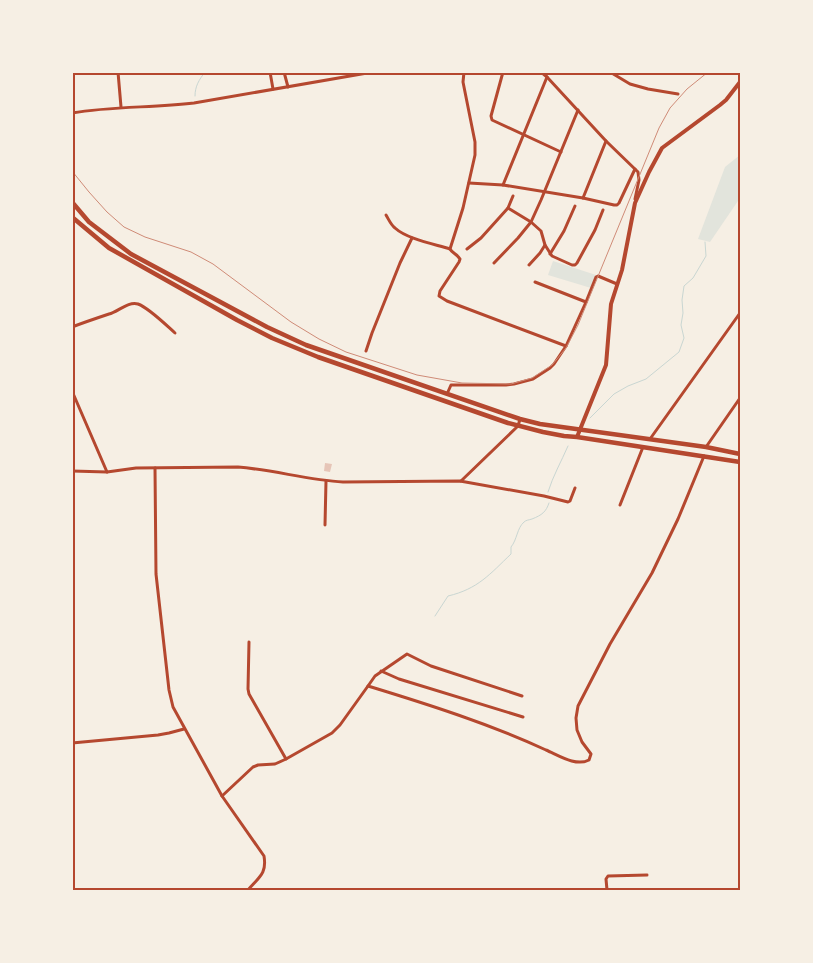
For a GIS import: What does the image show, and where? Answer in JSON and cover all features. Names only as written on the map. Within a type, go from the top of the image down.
[{"type":"main road","points":[[72,202],[89,222],[131,254],[268,327],[306,345],[520,419],[540,424],[706,447],[740,454]]},
{"type":"main road","points":[[72,217],[109,248],[237,320],[272,338],[318,357],[518,426],[564,436],[740,462]]},
{"type":"main road","points":[[480,414],[483,407]]},
{"type":"street","points":[[118,72],[120,107]]},
{"type":"street","points":[[270,72],[273,89]]},
{"type":"street","points":[[284,72],[288,87]]},
{"type":"street","points":[[72,114],[120,107],[194,103],[373,72]]},
{"type":"street","points":[[450,249],[463,208],[476,148],[463,82],[464,72]]},
{"type":"street","points":[[503,72],[491,116],[492,120],[561,152]]},
{"type":"street","points":[[541,72],[635,169],[639,176],[622,270],[610,304],[606,366],[577,437]]},
{"type":"street","points":[[610,72],[630,84],[678,94]]},
{"type":"street","points":[[503,185],[547,77]]},
{"type":"street","points":[[635,203],[662,148],[726,100],[740,82]]},
{"type":"street","points":[[494,263],[531,222],[578,110]]},
{"type":"street","points":[[583,198],[606,141]]},
{"type":"street","points":[[469,183],[503,185],[617,205],[635,169]]},
{"type":"street","points":[[467,249],[481,238],[508,208],[513,196]]},
{"type":"street","points":[[550,254],[564,231],[575,206]]},
{"type":"street","points":[[508,208],[531,222],[541,231],[545,245],[552,256],[572,265],[577,263],[595,230],[603,210]]},
{"type":"street","points":[[386,215],[393,227],[400,232],[412,238],[450,249],[460,258],[440,291],[440,298],[566,346]]},
{"type":"street","points":[[366,350],[400,263],[412,238]]},
{"type":"street","points":[[529,265],[545,245]]},
{"type":"street","points":[[447,394],[451,385],[506,385],[533,379],[554,364],[566,346],[596,277],[598,276],[617,284]]},
{"type":"street","points":[[535,282],[586,302]]},
{"type":"street","points":[[72,327],[111,314],[128,305],[137,304],[175,333]]},
{"type":"street","points":[[650,440],[740,313]]},
{"type":"street","points":[[72,392],[106,472]]},
{"type":"street","points":[[706,447],[740,398]]},
{"type":"street","points":[[460,481],[518,426],[520,419]]},
{"type":"street","points":[[620,504],[643,447]]},
{"type":"street","points":[[368,686],[518,737],[564,758],[582,762],[589,760],[591,754],[582,742],[577,730],[578,706],[610,644],[652,573],[678,519],[704,456]]},
{"type":"street","points":[[72,472],[106,472],[136,468],[238,467],[326,481],[460,481],[568,502],[575,488]]},
{"type":"street","points":[[155,468],[156,574],[169,690],[173,706],[222,796],[264,856],[265,865],[263,873],[248,890]]},
{"type":"street","points":[[324,525],[326,481]]},
{"type":"street","points":[[249,642],[249,692],[286,759]]},
{"type":"street","points":[[222,796],[258,764],[270,765],[286,759],[337,729],[375,676],[407,654],[431,666],[522,696]]},
{"type":"street","points":[[381,671],[399,679],[523,717]]},
{"type":"street","points":[[72,743],[158,735],[184,728]]},
{"type":"street","points":[[607,890],[606,879],[608,876],[647,875]]},
{"type":"shaded area","points":[[740,155],[740,198],[710,242],[698,239],[725,167]]},
{"type":"shaded area","points":[[553,261],[596,275],[591,288],[548,275]]},
{"type":"building","points":[[325,463],[332,464],[330,472],[324,471]]},
{"type":"waterway","points":[[195,96],[198,83],[205,72]]},
{"type":"waterway","points":[[590,418],[614,394],[646,379],[679,352],[684,338],[681,325],[684,286],[693,278],[706,256],[705,242]]},
{"type":"waterway","points":[[548,492],[568,446]]},
{"type":"waterway","points":[[435,616],[448,596],[476,585],[511,554],[511,547],[522,525],[543,513],[549,503]]},
{"type":"railway","points":[[72,171],[107,212],[124,227],[145,237],[191,252],[213,264],[291,322],[319,339],[346,352],[417,375],[462,383],[511,384],[532,378],[552,365],[566,348],[578,325],[659,128],[670,108],[687,89],[708,72]]}]
